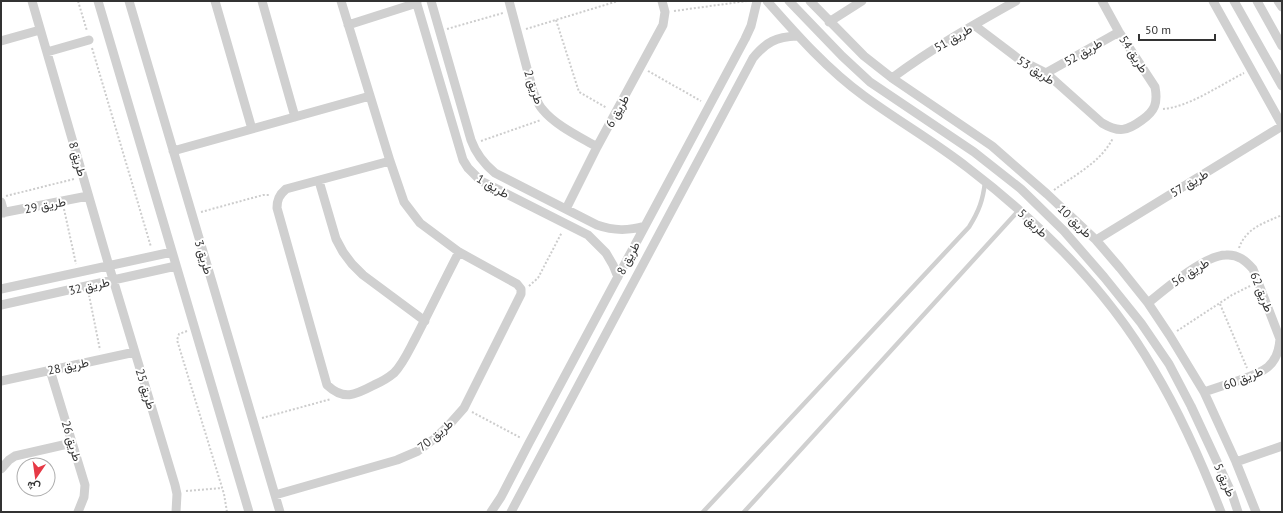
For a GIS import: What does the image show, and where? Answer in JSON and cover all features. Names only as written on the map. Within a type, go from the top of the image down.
[{"type":"street","name":"طريق 8","points":[[32,1],[109,266]]},
{"type":"street","points":[[98,1],[249,512]]},
{"type":"street","name":"طريق 3","points":[[129,1],[280,512]]},
{"type":"street","points":[[215,1],[252,129]]},
{"type":"street","points":[[262,1],[295,117]]},
{"type":"street","points":[[341,1],[390,162],[404,202],[410,212],[420,223],[459,252],[517,284],[521,289]]},
{"type":"street","name":"طريق 1","points":[[431,1],[473,144],[480,159],[495,173],[597,225],[609,229],[627,230],[645,226]]},
{"type":"street","points":[[662,1],[665,12]]},
{"type":"street","name":"طريق 8","points":[[491,512],[501,497],[745,39],[753,20],[757,1]]},
{"type":"street","name":"طريق 5","points":[[767,1],[797,36],[852,87],[967,167],[1019,210],[1061,249],[1126,326],[1154,369],[1178,413],[1202,465],[1221,512]]},
{"type":"street","name":"طريق 5","points":[[789,1],[842,56],[870,82],[974,152],[1004,175],[1043,210],[1104,277],[1141,323],[1169,364],[1191,406],[1230,488],[1238,512]]},
{"type":"street","name":"طريق 10","points":[[810,1],[864,56],[892,78],[992,146],[1047,194],[1096,240],[1148,303],[1204,392],[1236,462],[1256,512]]},
{"type":"street","points":[[829,22],[862,1]]},
{"type":"street","name":"طريق 51","points":[[892,78],[917,59],[1016,1]]},
{"type":"street","name":"طريق 54","points":[[1102,1],[1119,32],[1156,87],[1157,95],[1153,110]]},
{"type":"street","points":[[1213,1],[1252,69],[1282,126]]},
{"type":"street","points":[[1234,1],[1282,86]]},
{"type":"street","points":[[1257,1],[1282,45]]},
{"type":"street","points":[[1278,1],[1282,7]]},
{"type":"street","points":[[348,25],[416,2]]},
{"type":"street","name":"طريق 1","points":[[416,2],[463,160],[468,168],[481,180],[588,235],[606,253],[613,264],[618,277]]},
{"type":"street","name":"طريق 2","points":[[510,6],[537,101],[542,110],[549,117],[597,147]]},
{"type":"street","name":"طريق 6","points":[[566,209],[597,147],[663,25],[665,12]]},
{"type":"street","name":"طريق 53","points":[[974,25],[1020,60],[1046,73],[1102,123],[1116,129]]},
{"type":"street","points":[[1,41],[40,30]]},
{"type":"street","name":"طريق 52","points":[[1046,73],[1119,32]]},
{"type":"street","name":"طريق 8","points":[[511,512],[753,58],[761,48],[772,41],[784,37],[797,36]]},
{"type":"street","points":[[47,52],[89,40]]},
{"type":"street","points":[[875,103],[884,92]]},
{"type":"street","points":[[173,151],[370,96]]},
{"type":"street","points":[[1116,129],[1131,128],[1153,110]]},
{"type":"street","name":"طريق 57","points":[[1096,240],[1282,126]]},
{"type":"street","points":[[390,162],[286,190],[279,196],[277,208],[327,385],[333,391],[349,395],[358,393],[382,381],[394,372],[404,359],[425,321],[459,252]]},
{"type":"street","points":[[318,181],[336,239],[347,258],[363,275],[425,321]]},
{"type":"street","name":"طريق 29","points":[[3,213],[88,196]]},
{"type":"street","points":[[1,202],[3,213]]},
{"type":"street","name":"طريق 32","points":[[1,289],[172,252]]},
{"type":"street","name":"طريق 56","points":[[1148,303],[1193,269],[1218,256],[1228,254],[1237,256]]},
{"type":"street","name":"طريق 62","points":[[1237,256],[1253,269],[1280,339],[1280,348],[1277,357]]},
{"type":"street","name":"طريق 25","points":[[109,266],[177,492],[176,512]]},
{"type":"street","name":"طريق 32","points":[[1,305],[176,266]]},
{"type":"street","name":"طريق 70","points":[[275,495],[397,460],[418,451],[448,426],[464,408],[521,294],[521,289]]},
{"type":"street","name":"طريق 28","points":[[1,381],[135,352]]},
{"type":"street","name":"طريق 60","points":[[1204,392],[1262,372],[1270,366],[1277,357]]},
{"type":"street","name":"طريق 26","points":[[50,370],[85,485],[84,497],[78,512]]},
{"type":"street","points":[[1,469],[15,456],[72,443]]},
{"type":"street","points":[[1236,462],[1282,446]]},
{"type":"lane","points":[[703,512],[969,227],[978,213],[983,198],[985,182]]},
{"type":"lane","points":[[744,512],[1019,210]]},
{"type":"path","points":[[78,1],[153,256]]},
{"type":"path","points":[[517,31],[618,1]]},
{"type":"path","points":[[665,12],[748,1]]},
{"type":"path","points":[[440,31],[510,6]]},
{"type":"path","points":[[556,20],[579,92],[616,113]]},
{"type":"path","points":[[641,67],[710,105]]},
{"type":"path","points":[[1153,110],[1176,107],[1186,103],[1252,69]]},
{"type":"path","points":[[473,144],[549,117]]},
{"type":"path","points":[[1047,194],[1104,153],[1109,146],[1116,129]]},
{"type":"path","points":[[1,197],[83,177]]},
{"type":"path","points":[[192,214],[263,195],[279,196]]},
{"type":"path","points":[[62,201],[78,272]]},
{"type":"path","points":[[1237,256],[1244,237],[1251,230],[1282,215]]},
{"type":"path","points":[[521,289],[532,284],[538,278],[566,224]]},
{"type":"path","points":[[1170,336],[1220,303],[1258,282]]},
{"type":"path","points":[[87,286],[102,359]]},
{"type":"path","points":[[1220,303],[1251,376]]},
{"type":"path","points":[[195,328],[179,334],[177,340],[222,488],[227,512]]},
{"type":"path","points":[[253,421],[318,403],[341,394]]},
{"type":"path","points":[[464,408],[529,442]]},
{"type":"path","points":[[177,492],[222,488]]}]
